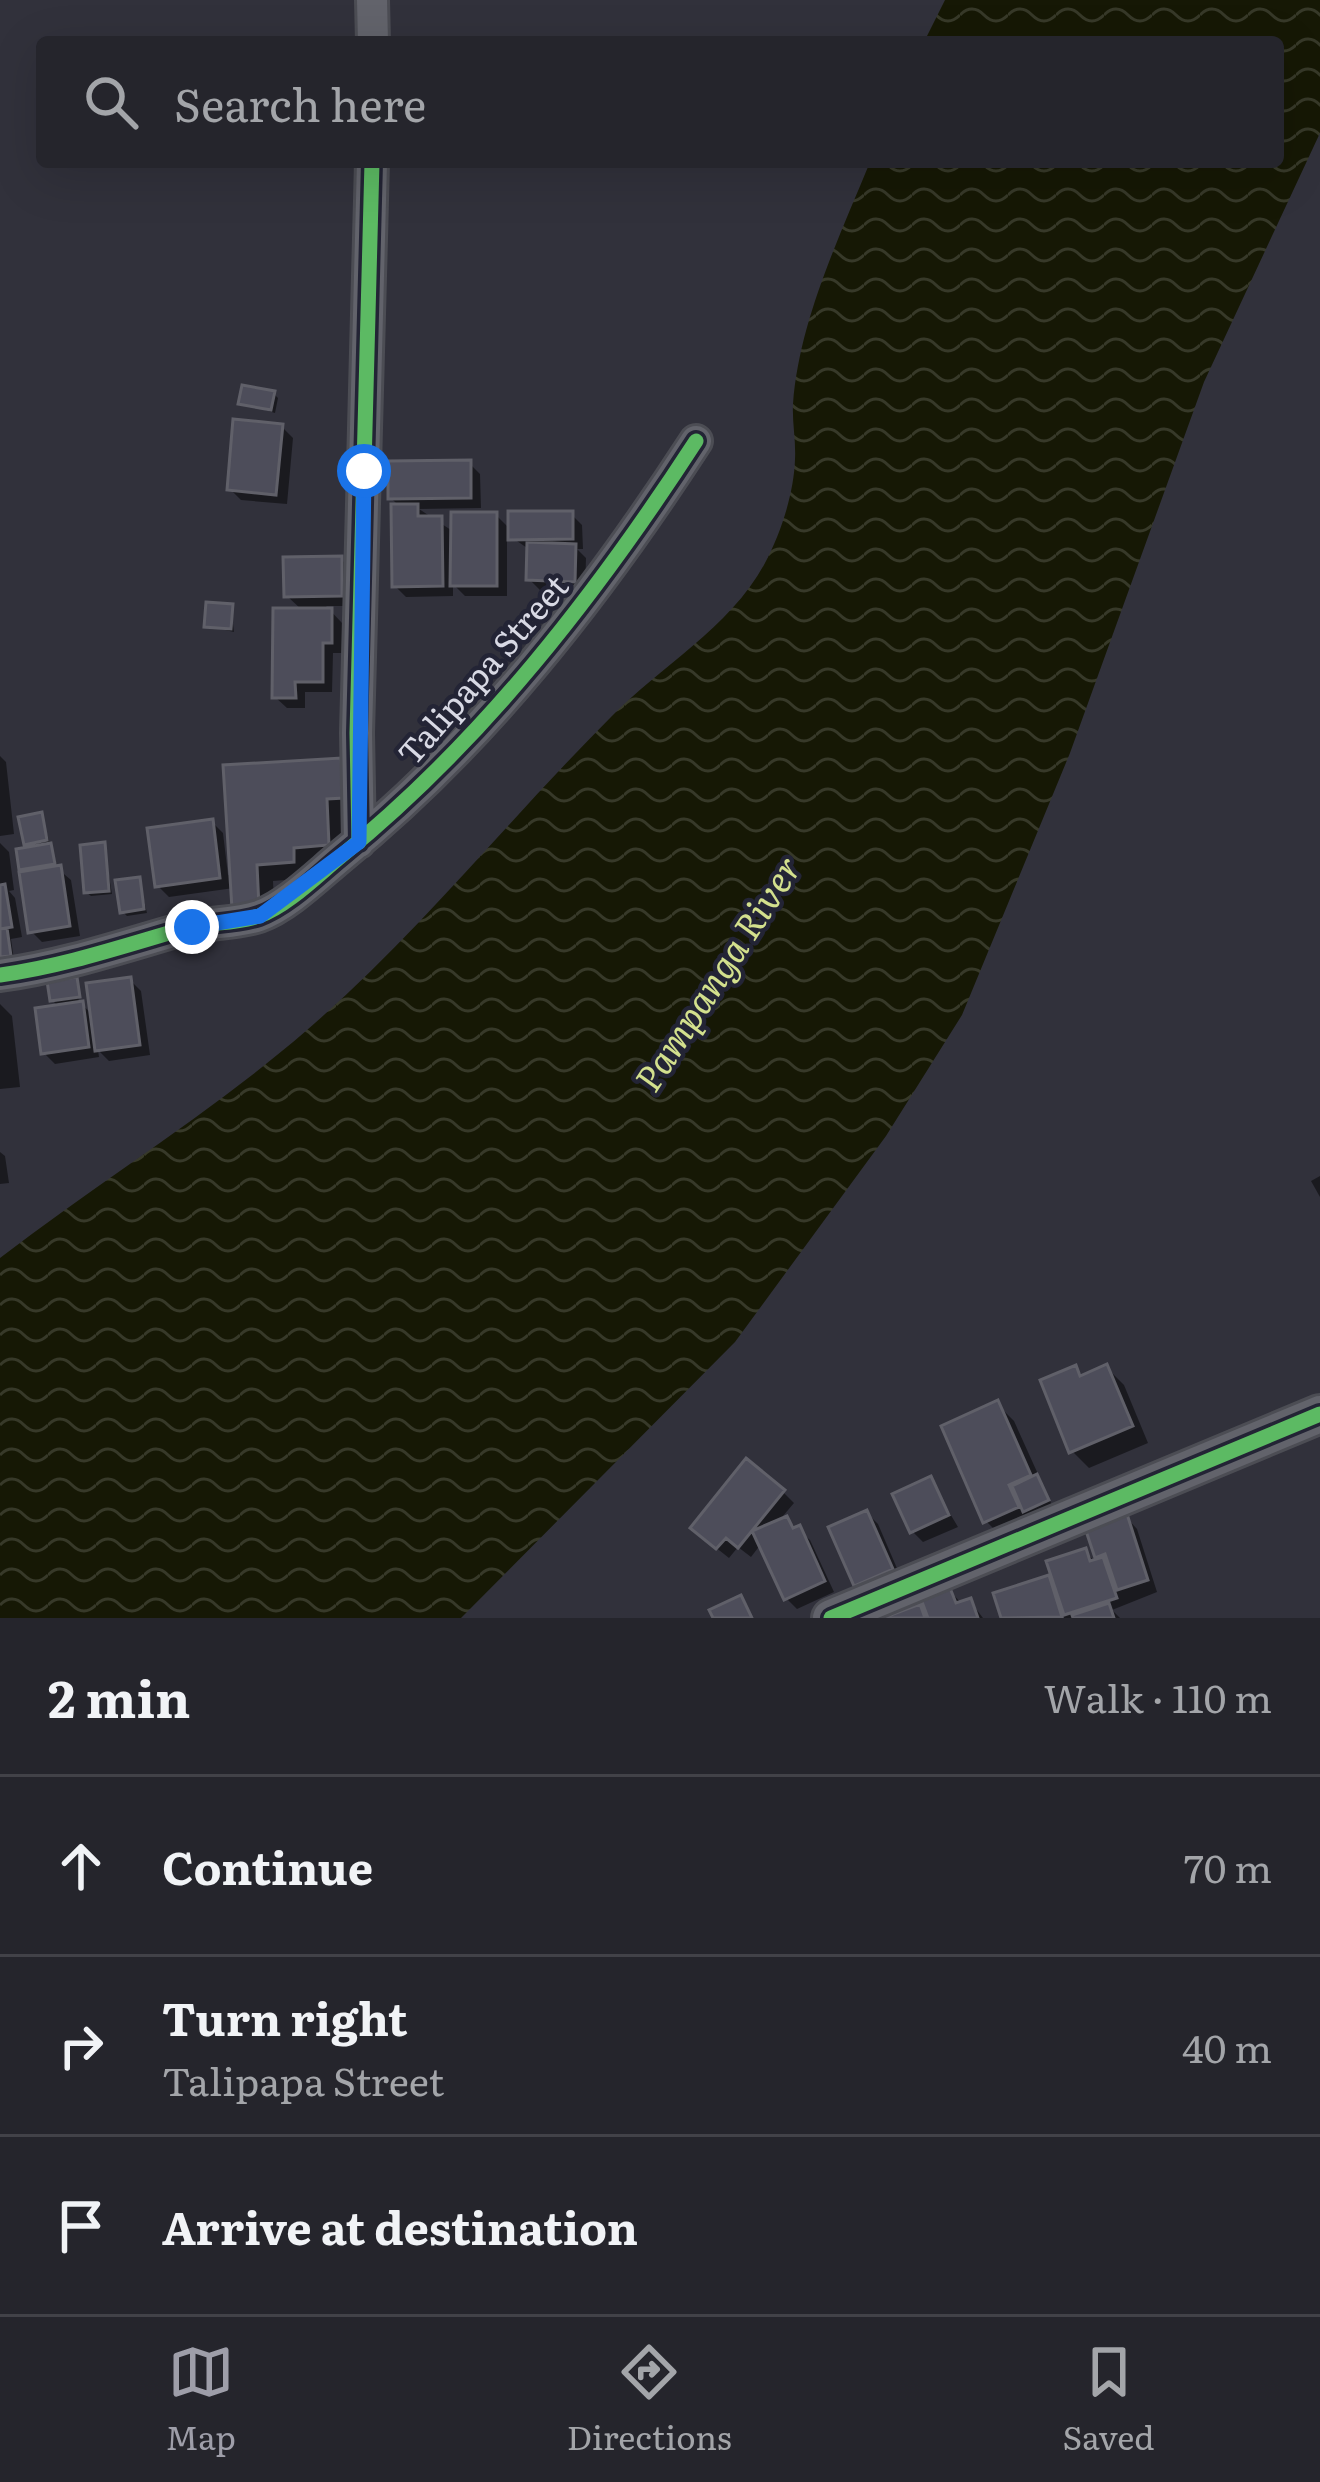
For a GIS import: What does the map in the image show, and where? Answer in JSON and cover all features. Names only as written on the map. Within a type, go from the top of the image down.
[{"type":"street","points":[[373,0],[373,36]]},
{"type":"street","points":[[359,842],[357,733],[371,168]]},
{"type":"street","name":"Talipapa Street","points":[[0,975],[62,967],[192,927],[260,916],[359,842],[484,722],[572,620],[696,441]]},
{"type":"street","points":[[831,1618],[1320,1414]]},
{"type":"water","name":"Pampanga River","points":[[945,0],[1320,0],[1320,133],[1204,382],[1070,753],[962,1015],[886,1136],[735,1342],[461,1618],[0,1618],[0,1258],[307,1030],[425,916],[611,717],[714,627],[751,586],[771,551],[789,499],[795,459],[793,404],[803,342],[868,168],[1284,168],[1284,36],[927,36]]},
{"type":"building","points":[[242,385],[275,391],[271,410],[238,404]]},
{"type":"building","points":[[233,419],[283,424],[276,495],[227,490]]},
{"type":"building","points":[[471,460],[471,498],[388,499],[388,461]]},
{"type":"building","points":[[391,504],[418,504],[418,516],[442,516],[443,586],[392,587]]},
{"type":"building","points":[[508,511],[573,511],[573,539],[508,540]]},
{"type":"building","points":[[451,512],[497,512],[497,586],[450,586]]},
{"type":"building","points":[[527,542],[576,544],[575,582],[526,580]]},
{"type":"building","points":[[342,556],[342,596],[284,597],[283,557]]},
{"type":"building","points":[[206,602],[233,604],[231,629],[204,627]]},
{"type":"building","points":[[273,608],[332,608],[332,643],[323,643],[323,682],[295,682],[296,698],[272,698]]},
{"type":"building","points":[[341,758],[344,798],[327,799],[329,845],[294,848],[294,862],[257,865],[259,907],[232,909],[223,765]]},
{"type":"building","points":[[42,812],[47,840],[24,845],[18,817]]},
{"type":"building","points":[[213,819],[220,878],[155,887],[147,828]]},
{"type":"building","points":[[105,842],[109,891],[84,893],[80,845]]},
{"type":"building","points":[[51,843],[55,864],[19,870],[16,849]]},
{"type":"building","points":[[61,865],[70,926],[28,933],[19,872]]},
{"type":"building","points":[[140,877],[144,909],[120,913],[115,880]]},
{"type":"building","points":[[5,884],[12,927],[0,929],[0,885]]},
{"type":"building","points":[[7,928],[11,956],[0,957],[0,929]]},
{"type":"building","points":[[77,977],[80,997],[50,1001],[47,981]]},
{"type":"building","points":[[131,977],[140,1045],[95,1051],[86,983]]},
{"type":"building","points":[[83,1001],[89,1047],[41,1054],[35,1008]]},
{"type":"building","points":[[1107,1364],[1133,1426],[1069,1453],[1040,1380],[1076,1365],[1080,1376]]},
{"type":"building","points":[[998,1400],[1031,1475],[1009,1485],[1019,1507],[983,1523],[941,1426]]},
{"type":"building","points":[[746,1458],[785,1490],[738,1548],[726,1538],[716,1549],[690,1528]]},
{"type":"building","points":[[1037,1474],[1049,1500],[1023,1512],[1012,1486]]},
{"type":"building","points":[[931,1476],[949,1515],[910,1533],[892,1494]]},
{"type":"building","points":[[867,1510],[893,1569],[854,1586],[828,1527]]},
{"type":"building","points":[[1127,1514],[1148,1580],[1117,1590],[1105,1554],[1095,1558],[1085,1528]]},
{"type":"building","points":[[787,1516],[793,1528],[800,1525],[825,1581],[784,1600],[752,1531]]},
{"type":"building","points":[[1086,1548],[1090,1561],[1103,1557],[1117,1598],[1064,1615],[1046,1561]]},
{"type":"building","points":[[1049,1575],[1062,1617],[1001,1618],[993,1593]]},
{"type":"building","points":[[950,1588],[956,1603],[971,1598],[978,1618],[928,1618],[921,1599]]},
{"type":"building","points":[[741,1595],[752,1618],[713,1618],[709,1610]]},
{"type":"building","points":[[1109,1603],[1114,1618],[1073,1618],[1072,1615]]},
{"type":"building","points":[[920,1604],[925,1618],[883,1618]]},
{"type":"cycle path","points":[[359,842],[357,733],[372,168]]},
{"type":"cycle path","points":[[0,975],[71,961],[186,928],[250,919],[291,898],[392,812],[489,715],[577,610],[696,441]]},
{"type":"cycle path","points":[[831,1618],[1320,1414]]},
{"type":"route","points":[[192,927],[260,916],[359,842],[364,471]]}]
